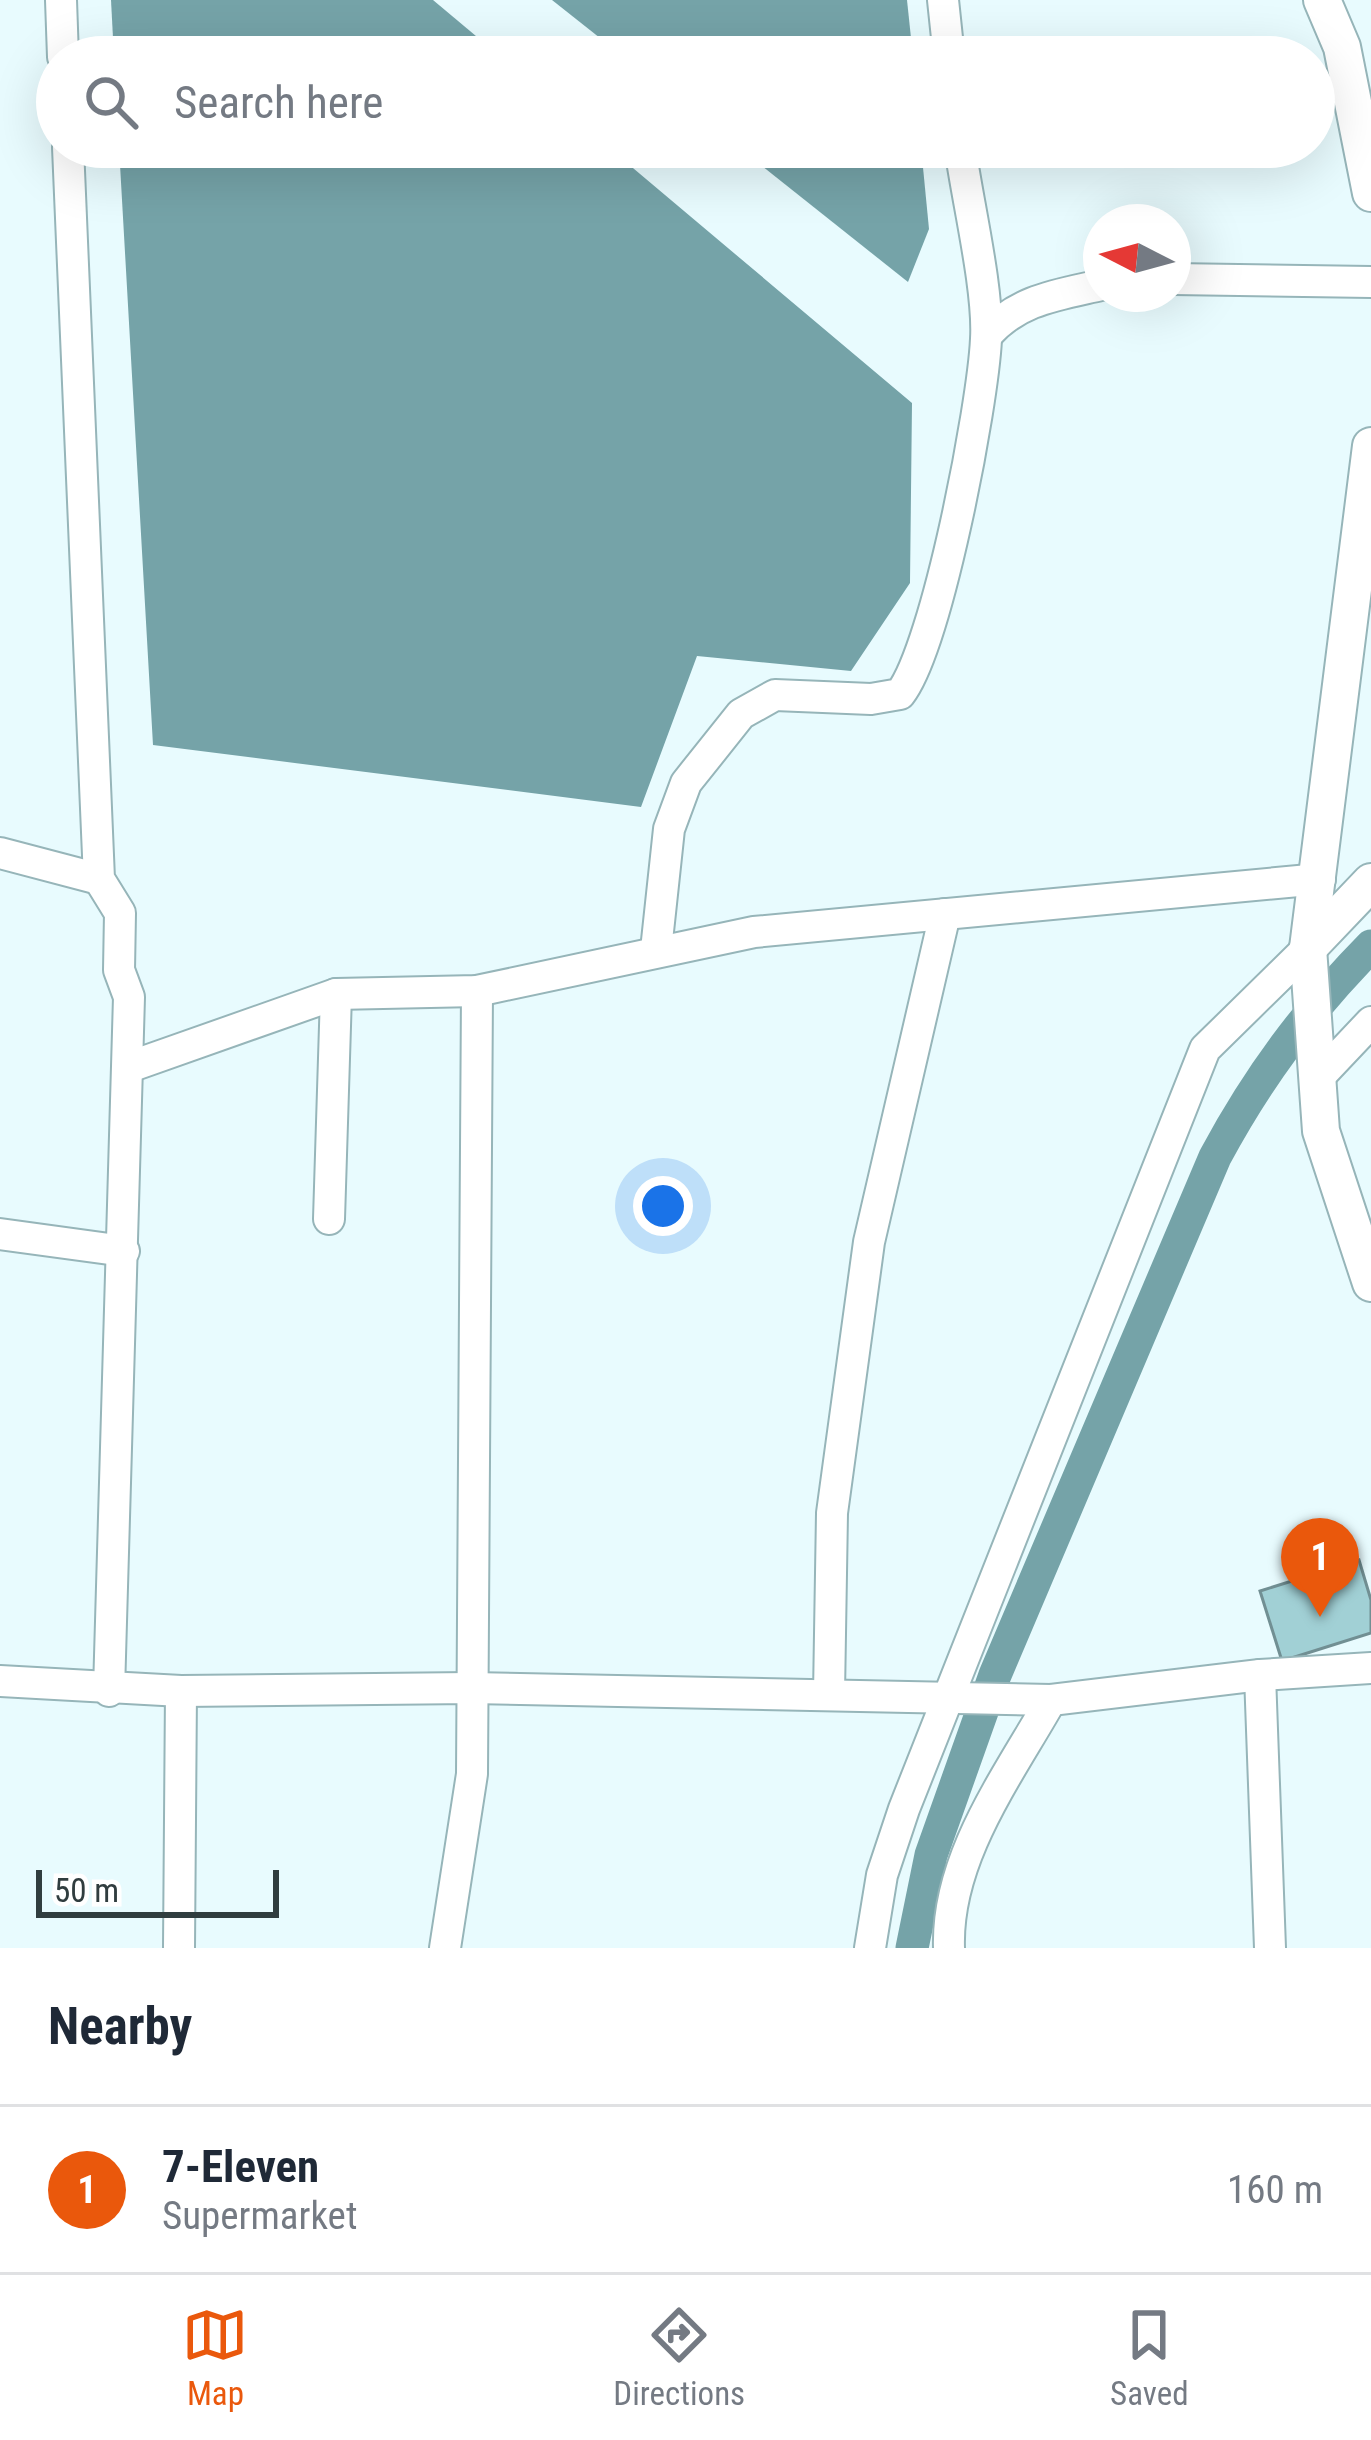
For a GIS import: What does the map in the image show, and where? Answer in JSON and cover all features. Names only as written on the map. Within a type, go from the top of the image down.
[{"type":"street","points":[[61,0],[62,36]]},
{"type":"street","points":[[943,0],[947,36]]},
{"type":"street","points":[[1322,0],[1342,47],[1371,193]]},
{"type":"street","points":[[69,168],[99,879],[120,913],[119,970],[129,997],[109,1691]]},
{"type":"street","points":[[656,950],[669,829],[686,783],[741,714],[775,695],[871,699],[900,694],[916,674],[951,535],[987,335],[963,168]]},
{"type":"street","points":[[1191,279],[1371,282]]},
{"type":"street","points":[[987,335],[1005,314],[1043,298],[1083,289]]},
{"type":"street","points":[[1371,446],[1308,948],[1321,1131],[1371,1283]]},
{"type":"street","points":[[0,853],[99,879]]},
{"type":"street","points":[[129,1066],[336,994],[477,992],[754,932],[1320,879]]},
{"type":"street","points":[[869,1948],[882,1875],[960,1699],[1205,1049],[1371,882]]},
{"type":"street","points":[[829,1694],[832,1513],[869,1242],[945,914]]},
{"type":"street","points":[[446,1948],[472,1774],[477,992]]},
{"type":"street","points":[[329,1219],[336,994]]},
{"type":"street","points":[[1318,1078],[1371,1022]]},
{"type":"street","points":[[0,1234],[124,1251]]},
{"type":"street","points":[[0,1681],[109,1691],[166,1686],[181,1691],[471,1688],[1051,1700],[1260,1675],[1371,1668]]},
{"type":"street","points":[[1260,1675],[1270,1948]]},
{"type":"street","points":[[179,1948],[181,1691]]},
{"type":"street","points":[[949,1948],[948,1927],[969,1845],[1051,1700]]},
{"type":"water","points":[[111,0],[433,0],[476,36],[113,36]]},
{"type":"water","points":[[552,0],[907,0],[911,36],[597,36]]},
{"type":"water","points":[[120,168],[633,168],[912,403],[910,583],[851,671],[697,656],[641,807],[153,745]]},
{"type":"water","points":[[764,168],[923,168],[929,229],[908,282]]},
{"type":"building","points":[[1359,1560],[1371,1600],[1371,1633],[1282,1661],[1260,1591]]},
{"type":"waterway","points":[[912,1948],[931,1855],[995,1675],[1215,1157],[1285,1046],[1371,946]]},
{"type":"place","name":"7-Eleven","points":[[1320,1617]]}]
